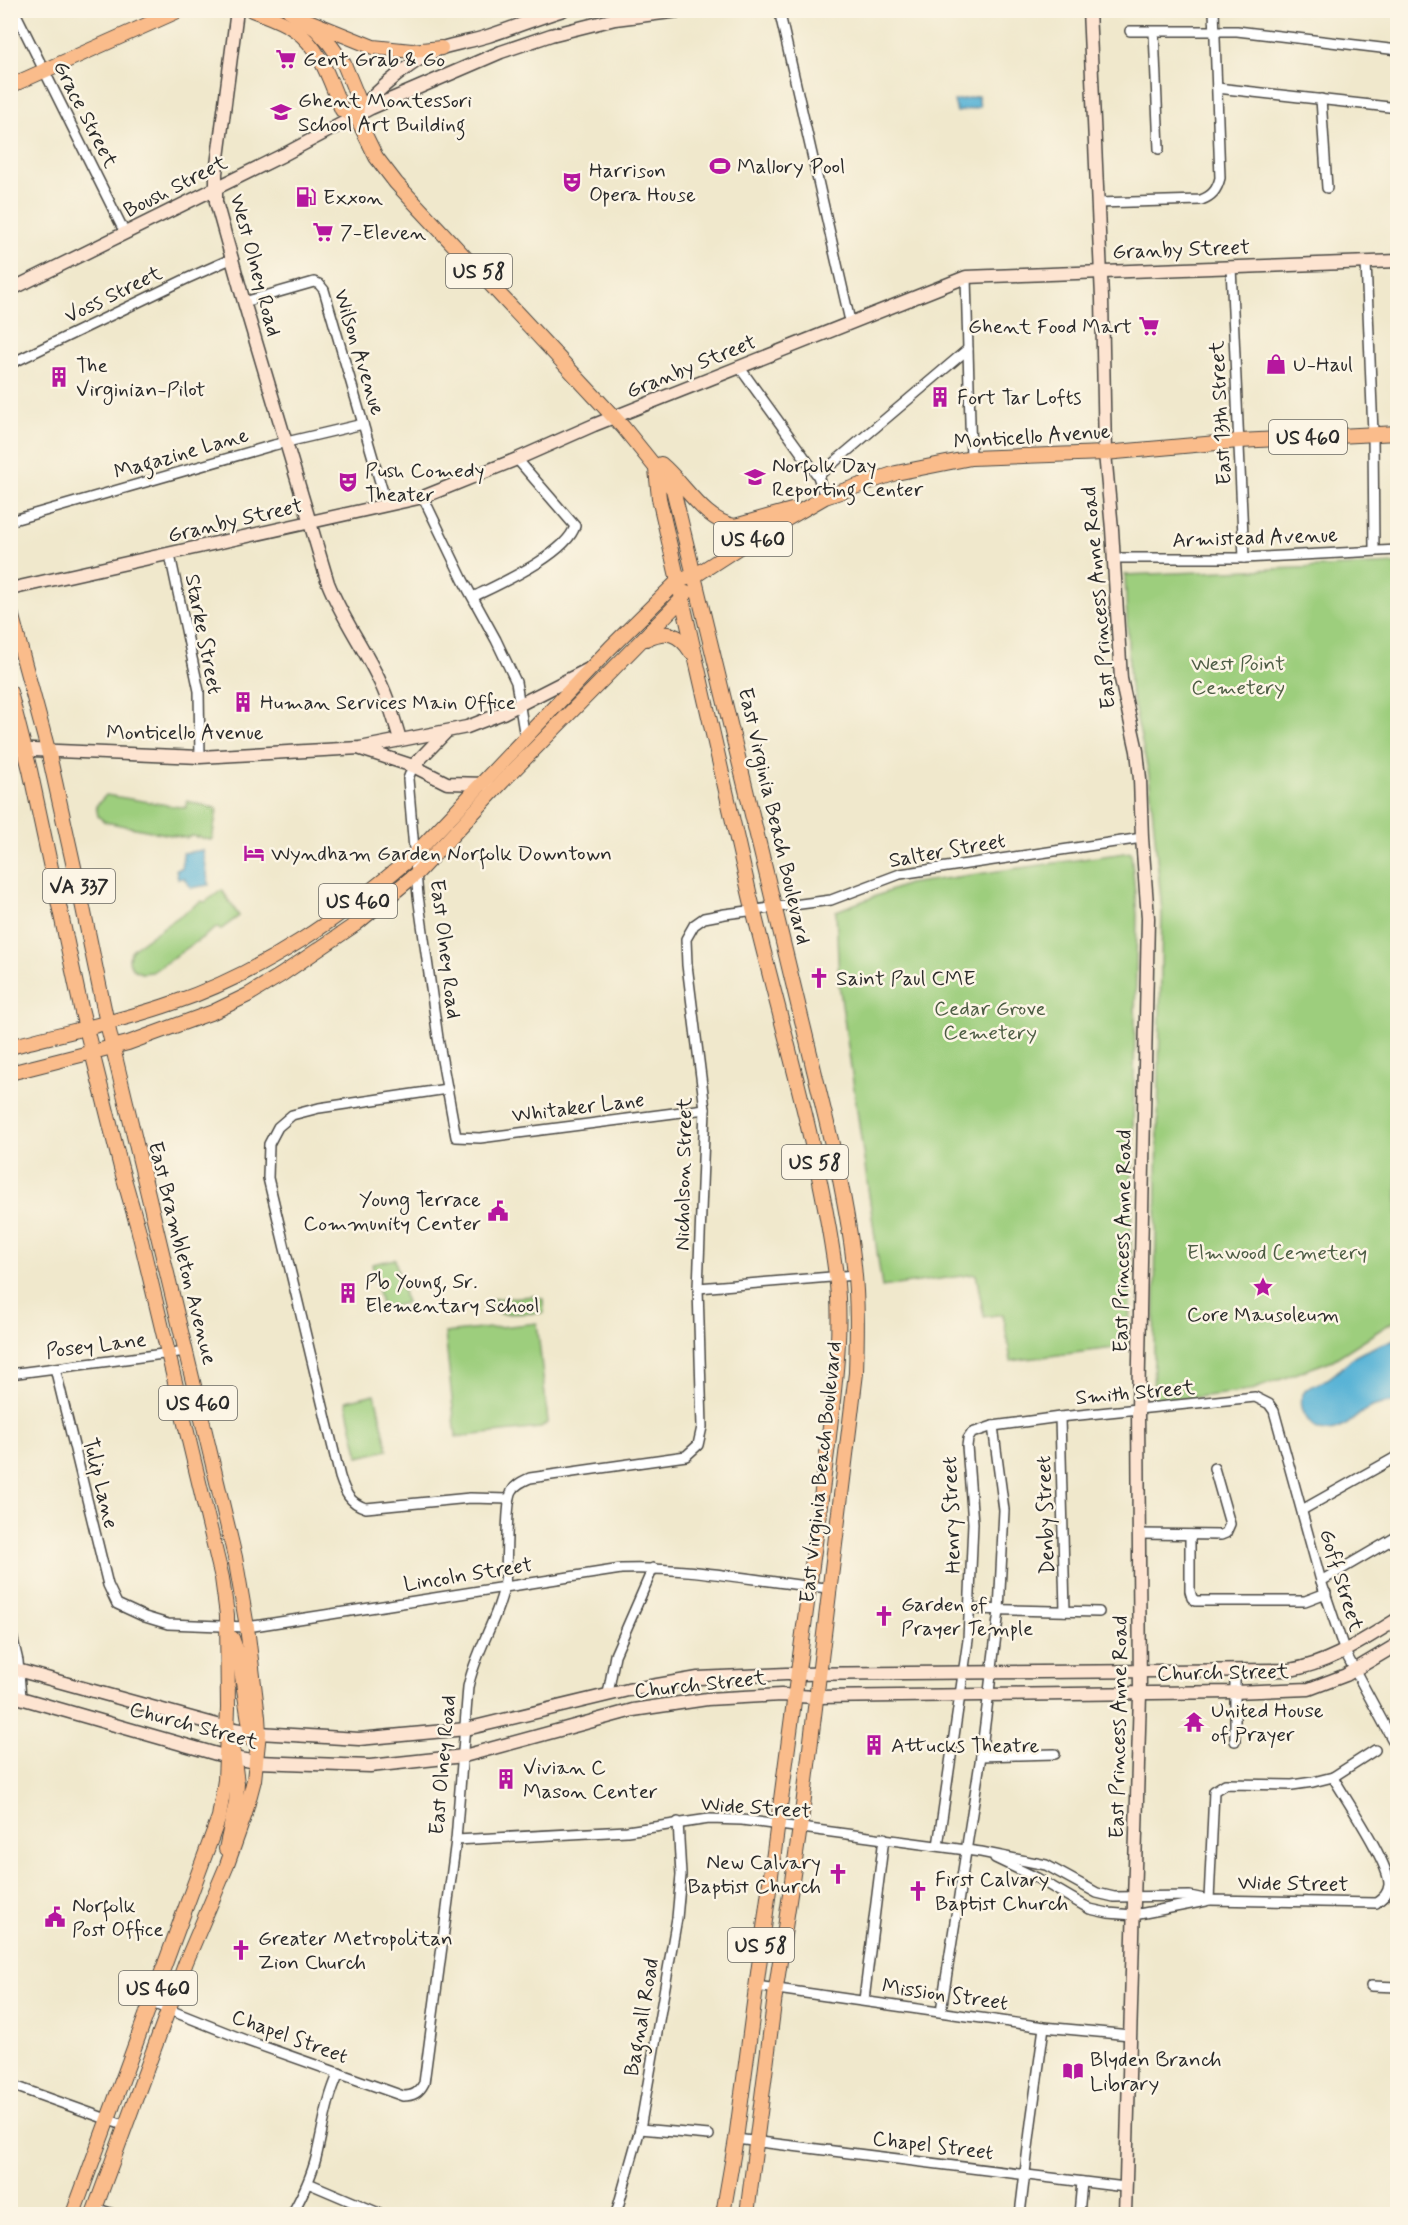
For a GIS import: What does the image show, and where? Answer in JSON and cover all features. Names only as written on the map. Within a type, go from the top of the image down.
[{"type":"main road","points":[[10,86],[180,10]]},
{"type":"main road","name":"West Olney Road","points":[[237,10],[216,202],[311,523]]},
{"type":"main road","name":"US 58","points":[[252,10],[287,26],[307,41],[322,62],[342,110],[356,116]]},
{"type":"main road","points":[[295,14],[373,47],[412,51],[441,48],[486,37],[563,10]]},
{"type":"main road","name":"Boush Street","points":[[10,290],[356,116],[501,52],[551,35],[615,19],[687,10]]},
{"type":"main road","name":"East Princess Anne Road","points":[[1089,10],[1105,453],[1120,679],[1137,750],[1148,918],[1138,1410],[1140,1694],[1125,2214]]},
{"type":"main road","name":"US 58","points":[[295,14],[329,43],[344,64],[358,98],[356,116],[376,157],[396,183],[614,418]]},
{"type":"main road","points":[[356,116],[369,99],[386,85],[441,48]]},
{"type":"main road","name":"Granby Street","points":[[10,589],[423,497],[850,321],[966,277],[1398,261]]},
{"type":"main road","name":"East Virginia Beach Boulevard","points":[[614,418],[645,452],[673,489],[696,576],[838,1169],[848,1218],[855,1275],[856,1373],[814,1697],[800,1827],[776,1988],[747,2214]]},
{"type":"main road","name":"Monticello Avenue","points":[[482,785],[592,667],[678,581],[696,576],[825,497],[896,473],[971,458],[1105,453],[1239,441],[1398,433]]},
{"type":"main road","points":[[645,452],[678,478],[710,516],[726,524],[735,526],[811,504]]},
{"type":"main road","name":"East Virginia Beach Boulevard","points":[[656,468],[659,498],[682,599],[754,911],[801,1098],[824,1204],[836,1276],[838,1347],[828,1444],[736,2139],[723,2214]]},
{"type":"main road","points":[[311,523],[334,598],[380,681],[390,704],[400,739]]},
{"type":"main road","name":"Monticello Avenue","points":[[360,748],[413,766],[447,783],[482,785],[503,781],[682,599],[696,576]]},
{"type":"main road","name":"VA 337","points":[[10,609],[48,750],[107,1023]]},
{"type":"main road","points":[[639,642],[663,632],[676,634],[696,659]]},
{"type":"main road","name":"Monticello Avenue","points":[[10,749],[200,757],[360,748],[446,732],[503,713],[592,667]]},
{"type":"main road","name":"VA 337","points":[[10,692],[25,750],[86,1028]]},
{"type":"main road","points":[[413,766],[446,732]]},
{"type":"main road","name":"US 460","points":[[113,1047],[213,1012],[282,975],[356,924],[417,873],[503,781]]},
{"type":"main road","name":"US 460","points":[[86,1028],[186,999],[232,979],[267,960],[381,884],[415,854],[482,785]]},
{"type":"main road","name":"East Brambleton Avenue","points":[[94,2211],[186,1962],[227,1865],[247,1808],[257,1762],[247,1627],[235,1557],[107,1023]]},
{"type":"main road","points":[[10,1047],[86,1028]]},
{"type":"main road","name":"East Brambleton Avenue","points":[[73,2214],[214,1834],[230,1757],[228,1626],[222,1578],[138,1228],[86,1028]]},
{"type":"main road","points":[[10,1073],[113,1047]]},
{"type":"main road","points":[[801,1098],[819,1092]]},
{"type":"main road","points":[[815,1546],[834,1548]]},
{"type":"main road","name":"Church Street","points":[[15,1669],[228,1728],[255,1733],[359,1740],[466,1729],[608,1694],[698,1678],[818,1674],[1290,1670],[1309,1667],[1345,1652],[1398,1619]]},
{"type":"main road","points":[[228,1626],[239,1658],[255,1733]]},
{"type":"main road","name":"Church Street","points":[[16,1696],[230,1757],[257,1762],[370,1766],[464,1755],[633,1710],[707,1699],[795,1696],[1140,1694],[1309,1689],[1354,1671],[1398,1644]]},
{"type":"main road","points":[[227,1865],[226,1845],[236,1803],[237,1783],[230,1757]]},
{"type":"street","name":"Grace Street","points":[[14,10],[125,233]]},
{"type":"street","points":[[779,10],[850,321]]},
{"type":"street","points":[[1097,203],[1201,200],[1213,193],[1220,178],[1217,88],[1209,31],[1214,10]]},
{"type":"street","points":[[1130,32],[1237,31],[1398,50]]},
{"type":"street","points":[[1154,32],[1159,149]]},
{"type":"street","points":[[1217,88],[1398,108]]},
{"type":"street","points":[[1321,99],[1327,188]]},
{"type":"street","name":"Voss Street","points":[[10,364],[233,258]]},
{"type":"street","points":[[1366,262],[1373,434],[1374,550]]},
{"type":"street","name":"East 13th Street","points":[[1231,267],[1244,558]]},
{"type":"street","points":[[966,277],[971,458]]},
{"type":"street","name":"Wilson Avenue","points":[[244,302],[307,283],[319,284],[327,296],[345,366],[387,506]]},
{"type":"street","points":[[818,476],[968,349]]},
{"type":"street","points":[[740,368],[818,476],[825,497]]},
{"type":"street","name":"Magazine Lane","points":[[10,521],[286,442],[363,424]]},
{"type":"street","points":[[473,597],[538,563],[572,534],[575,526],[517,459]]},
{"type":"street","points":[[423,497],[516,682],[525,738]]},
{"type":"street","name":"Armistead Avenue","points":[[1113,558],[1244,558],[1398,550]]},
{"type":"street","name":"Starke Street","points":[[170,555],[199,691],[200,757]]},
{"type":"street","name":"East Olney Road","points":[[413,766],[408,779],[423,931],[456,1137]]},
{"type":"street","name":"Salter Street","points":[[694,925],[704,918],[831,900],[900,874],[1142,838]]},
{"type":"street","name":"Nicholson Street","points":[[509,1499],[515,1487],[530,1478],[686,1456],[698,1445],[702,1427],[698,1288],[705,1109],[687,965],[686,939],[694,925]]},
{"type":"street","points":[[447,1089],[320,1108],[292,1115],[278,1127],[269,1144],[268,1178],[346,1495],[351,1501],[366,1508],[470,1498],[509,1499]]},
{"type":"street","name":"Whitaker Lane","points":[[456,1137],[480,1138],[705,1109]]},
{"type":"street","points":[[698,1288],[855,1275]]},
{"type":"street","name":"Posey Lane","points":[[10,1374],[186,1351]]},
{"type":"street","name":"Tulip Lane","points":[[55,1368],[108,1585],[117,1604]]},
{"type":"street","name":"Smith Street","points":[[993,1426],[1256,1397],[1269,1404],[1274,1411]]},
{"type":"street","name":"Goff Street","points":[[1274,1411],[1322,1581],[1345,1652],[1398,1750]]},
{"type":"street","name":"Denby Street","points":[[1060,1417],[1065,1611]]},
{"type":"street","points":[[941,2011],[981,1756],[999,1611],[1004,1510],[993,1426]]},
{"type":"street","name":"Henry Street","points":[[938,1846],[964,1673],[970,1609],[974,1523],[967,1446],[972,1433],[993,1426]]},
{"type":"street","points":[[1302,1510],[1398,1456]]},
{"type":"street","points":[[1139,1534],[1221,1535],[1229,1529],[1230,1524],[1214,1468]]},
{"type":"street","name":"East Olney Road","points":[[417,2092],[424,2083],[456,1840],[468,1687],[472,1669],[504,1587],[508,1550],[509,1499]]},
{"type":"street","points":[[1190,1535],[1190,1591],[1192,1598],[1196,1601],[1305,1601],[1326,1593]]},
{"type":"street","points":[[1322,1581],[1398,1536]]},
{"type":"street","points":[[608,1694],[615,1655],[653,1568]]},
{"type":"street","name":"Lincoln Street","points":[[117,1604],[145,1617],[168,1624],[247,1627],[621,1569],[653,1568],[828,1588]]},
{"type":"street","points":[[970,1609],[1099,1612]]},
{"type":"street","points":[[10,1627],[16,1696]]},
{"type":"street","points":[[1234,1671],[1234,1741]]},
{"type":"street","points":[[628,1690],[633,1710]]},
{"type":"street","points":[[1209,1900],[1214,1791],[1225,1784],[1278,1785],[1313,1782],[1333,1777],[1375,1750]]},
{"type":"street","points":[[981,1756],[1054,1754]]},
{"type":"street","name":"Wide Street","points":[[456,1840],[627,1831],[709,1819],[777,1824],[981,1852],[1046,1865],[1097,1893],[1114,1897],[1190,1896],[1209,1900],[1376,1903],[1387,1893],[1389,1887],[1385,1869],[1333,1777]]},
{"type":"street","name":"Bagnall Road","points":[[616,2214],[640,2129],[677,1918],[681,1875],[678,1822]]},
{"type":"street","points":[[864,2000],[884,1838]]},
{"type":"street","name":"Wide Street","points":[[981,1852],[1037,1878],[1090,1909],[1108,1913],[1134,1915],[1209,1900]]},
{"type":"street","name":"Mission Street","points":[[756,1986],[1044,2027],[1130,2035]]},
{"type":"street","points":[[1371,1986],[1398,1987]]},
{"type":"street","name":"Chapel Street","points":[[152,2003],[245,2040],[403,2096],[417,2092]]},
{"type":"street","points":[[1020,2214],[1044,2027]]},
{"type":"street","points":[[292,2214],[308,2183],[316,2158],[323,2118],[339,2073]]},
{"type":"street","points":[[20,2088],[126,2126]]},
{"type":"street","points":[[640,2129],[710,2135]]},
{"type":"street","name":"Chapel Street","points":[[736,2139],[1125,2187]]},
{"type":"street","points":[[1079,2214],[1082,2182]]},
{"type":"street","points":[[308,2183],[381,2214]]},
{"type":"street","points":[[94,2211],[113,2214]]},
{"type":"green space","name":"Elmwood Cemetery","points":[[1398,564],[1397,1319],[1333,1360],[1249,1391],[1153,1402],[1162,911],[1149,775],[1130,687],[1125,575]]},
{"type":"green space","points":[[106,795],[186,808],[187,801],[217,809],[212,840],[192,836],[186,838],[105,822],[98,816],[96,806]]},
{"type":"green space","name":"Cedar Grove Cemetery","points":[[1131,852],[1137,914],[1129,1346],[1011,1361],[1003,1314],[984,1317],[976,1274],[882,1287],[839,983],[836,911],[908,884]]},
{"type":"green space","points":[[222,890],[239,916],[220,930],[218,927],[152,972],[141,973],[133,969],[129,958],[135,947],[201,901],[205,902]]},
{"type":"green space","points":[[395,1259],[406,1303],[382,1309],[372,1264]]},
{"type":"green space","points":[[534,1296],[543,1299],[544,1313],[502,1314],[484,1309],[493,1299]]},
{"type":"green space","points":[[537,1323],[548,1422],[541,1428],[456,1437],[445,1333]]},
{"type":"green space","points":[[375,1394],[388,1450],[359,1457],[346,1401]]},
{"type":"water","points":[[978,96],[980,107],[957,112],[954,101]]},
{"type":"water","points":[[203,850],[209,885],[191,888],[184,878],[178,879],[176,869],[182,868],[183,853]]},
{"type":"water","points":[[1397,1338],[1397,1402],[1370,1408],[1339,1429],[1321,1430],[1311,1424],[1302,1408],[1301,1401],[1305,1391],[1330,1378],[1356,1356]]},
{"type":"place","name":"Gent Grab & Go","points":[[286,59]]},
{"type":"place","name":"Ghent Montessori School Art Building","points":[[281,112]]},
{"type":"place","name":"Mallory Pool","points":[[720,166]]},
{"type":"place","name":"Harrison Opera House","points":[[572,182]]},
{"type":"place","name":"Exxon","points":[[306,197]]},
{"type":"place","name":"7-Eleven","points":[[323,232]]},
{"type":"place","name":"Ghent Food Mart","points":[[1149,326]]},
{"type":"place","name":"U-Haul","points":[[1276,364]]},
{"type":"place","name":"The Virginian-Pilot","points":[[59,377]]},
{"type":"place","name":"Fort Tar Lofts","points":[[940,397]]},
{"type":"place","name":"Norfolk Day Reporting Center","points":[[755,477]]},
{"type":"place","name":"Push Comedy Theater","points":[[348,482]]},
{"type":"place","name":"Human Services Main Office","points":[[243,702]]},
{"type":"place","name":"Wyndham Garden Norfolk Downtown","points":[[254,853]]},
{"type":"place","name":"Saint Paul CME","points":[[819,978]]},
{"type":"place","name":"Young Terrace Community Center","points":[[498,1211]]},
{"type":"place","name":"Core Mausoleum","points":[[1263,1287]]},
{"type":"place","name":"Pb Young, Sr. Elementary School","points":[[348,1293]]},
{"type":"place","name":"Garden of Prayer Temple","points":[[884,1616]]},
{"type":"place","name":"United House of Prayer","points":[[1194,1722]]},
{"type":"place","name":"Attucks Theatre","points":[[874,1745]]},
{"type":"place","name":"Vivian C Mason Center","points":[[506,1779]]},
{"type":"place","name":"New Calvary Baptist Church","points":[[838,1874]]},
{"type":"place","name":"First Calvary Baptist Church","points":[[918,1891]]},
{"type":"place","name":"Norfolk Post Office","points":[[55,1917]]},
{"type":"place","name":"Greater Metropolitan Zion Church","points":[[241,1950]]},
{"type":"place","name":"Blyden Branch Library","points":[[1073,2071]]},
{"type":"park label","name":"West Point Cemetery","points":[[1238,675]]}]
